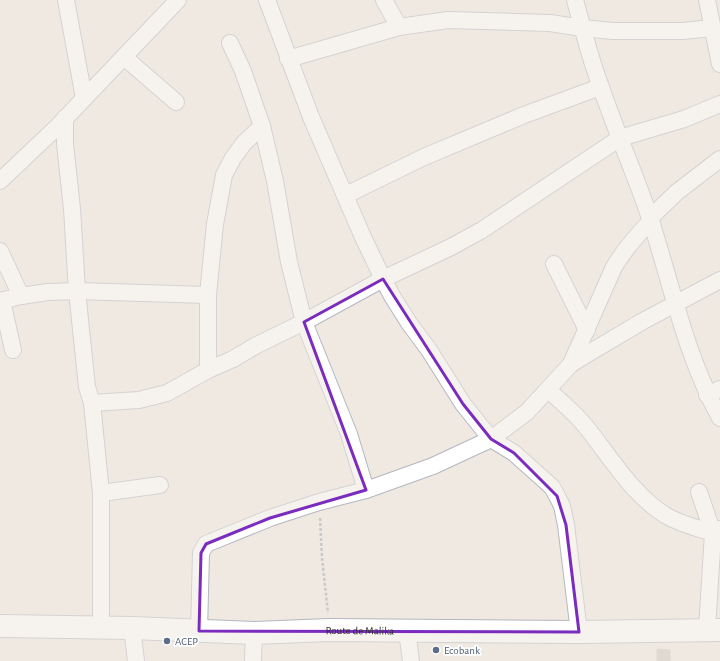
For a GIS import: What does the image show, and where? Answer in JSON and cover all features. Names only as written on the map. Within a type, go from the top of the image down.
[{"type":"main road","name":"Route de Malika","points":[[0,626],[254,632],[329,630],[579,632],[714,630]]},
{"type":"street","points":[[66,0],[84,98]]},
{"type":"street","points":[[0,181],[65,118],[178,0]]},
{"type":"street","points":[[267,0],[311,117],[383,279],[409,323],[429,350],[455,392],[491,439],[514,453],[552,487],[558,496],[566,525],[579,632]]},
{"type":"street","points":[[384,0],[399,26]]},
{"type":"street","points":[[575,0],[600,87],[650,220],[690,349],[714,392],[720,418]]},
{"type":"street","points":[[707,0],[720,64]]},
{"type":"street","points":[[288,59],[399,26],[448,20],[550,24],[613,31],[683,31],[712,28]]},
{"type":"street","points":[[230,43],[262,126],[276,181],[289,262],[304,322],[349,434],[366,490]]},
{"type":"street","points":[[124,57],[176,102]]},
{"type":"street","points":[[346,195],[424,157],[524,115],[600,87]]},
{"type":"street","points":[[92,403],[139,400],[167,393],[208,370],[304,322],[383,279],[451,247],[482,230],[620,138],[684,119],[720,104]]},
{"type":"street","points":[[65,118],[65,144],[72,209],[77,291],[87,387],[92,403],[102,493],[102,628]]},
{"type":"street","points":[[208,370],[208,295],[216,224],[224,175],[233,158],[244,143],[262,126]]},
{"type":"street","points":[[571,364],[614,267],[622,254],[650,220],[676,192],[720,159]]},
{"type":"street","points":[[0,251],[21,296]]},
{"type":"street","points":[[554,264],[586,330]]},
{"type":"street","points":[[199,631],[201,552],[206,544],[270,518],[319,502],[366,490],[432,466],[491,439],[527,412],[571,364],[675,303],[720,280]]},
{"type":"street","points":[[13,350],[1,301],[48,292],[77,291],[208,295]]},
{"type":"street","points":[[548,390],[586,427],[621,473],[654,508],[678,522],[717,531]]},
{"type":"street","points":[[102,493],[160,485]]},
{"type":"street","points":[[698,492],[717,531],[714,630]]},
{"type":"street","points":[[132,628],[136,661]]},
{"type":"street","points":[[407,631],[411,661]]},
{"type":"street","points":[[253,661],[254,632]]},
{"type":"path","points":[[319,502],[322,558],[329,630]]},
{"type":"highlighted area","points":[[383,279],[463,404],[491,439],[514,453],[557,496],[566,525],[579,632],[199,631],[201,553],[206,544],[270,518],[366,490],[304,322]]},
{"type":"building","points":[[657,649],[670,650],[670,661],[657,661]]},
{"type":"place","name":"ACEP","points":[[167,641]]},
{"type":"place","name":"Ecobank","points":[[436,650]]}]
